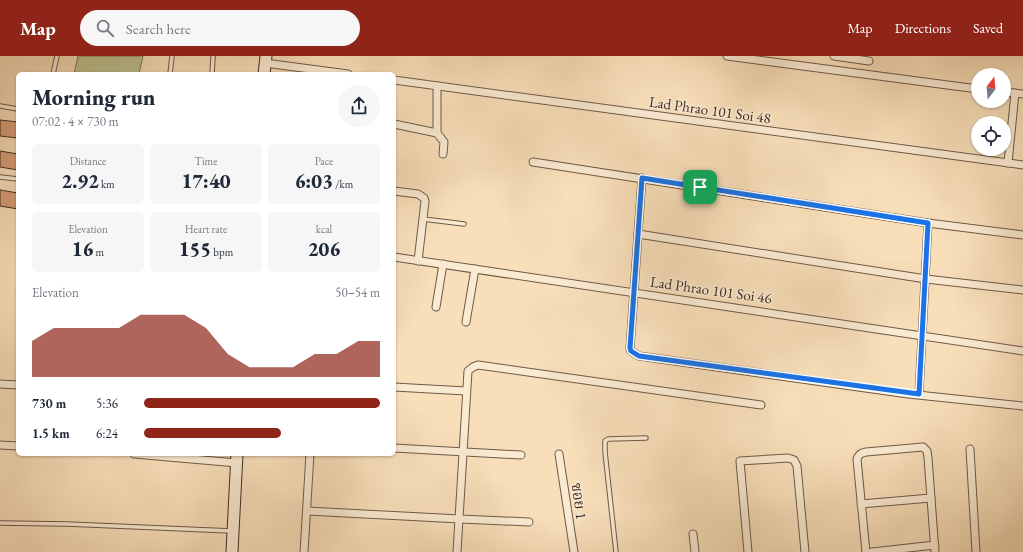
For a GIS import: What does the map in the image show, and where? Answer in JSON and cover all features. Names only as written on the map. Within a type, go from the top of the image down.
[{"type":"street","points":[[727,56],[971,87]]},
{"type":"street","points":[[834,56],[869,61]]},
{"type":"street","points":[[265,64],[331,72]]},
{"type":"street","name":"Lad Phrao 101 Soi 48","points":[[396,80],[1023,165]]},
{"type":"street","points":[[437,86],[437,133],[444,142],[443,154]]},
{"type":"street","points":[[1011,93],[1023,94]]},
{"type":"street","points":[[1008,163],[1015,93]]},
{"type":"street","points":[[396,124],[437,133]]},
{"type":"street","points":[[533,162],[928,223],[1023,235]]},
{"type":"street","points":[[642,178],[630,348],[631,351],[639,356],[919,394],[1023,406]]},
{"type":"street","points":[[396,191],[418,194],[424,197],[425,202],[418,261]]},
{"type":"street","points":[[919,394],[928,223]]},
{"type":"street","points":[[638,234],[926,279],[1023,290]]},
{"type":"street","name":"Lad Phrao 101 Soi 46","points":[[396,257],[1023,351]]},
{"type":"street","points":[[436,307],[442,264]]},
{"type":"street","points":[[466,322],[475,269]]},
{"type":"street","points":[[457,552],[464,451],[466,391],[468,371],[473,367],[478,365],[761,405]]},
{"type":"street","points":[[0,384],[16,385]]},
{"type":"street","points":[[396,387],[466,391]]},
{"type":"street","points":[[0,445],[16,446]]},
{"type":"street","points":[[396,448],[464,451],[520,456]]},
{"type":"street","points":[[866,552],[857,458],[862,453],[873,451],[926,448],[935,549],[872,552]]},
{"type":"street","points":[[970,449],[976,552]]},
{"type":"street","name":"ซอย 1","points":[[559,454],[574,552]]},
{"type":"street","points":[[186,456],[237,458],[232,552]]},
{"type":"street","points":[[304,552],[310,456]]},
{"type":"street","points":[[748,552],[740,461],[788,458],[794,460],[797,466],[804,552]]},
{"type":"street","points":[[861,504],[931,498]]},
{"type":"street","points":[[307,511],[530,522]]},
{"type":"street","points":[[693,534],[695,552]]},
{"type":"lane","points":[[54,72],[57,56]]},
{"type":"lane","points":[[170,72],[172,56]]},
{"type":"lane","points":[[212,72],[213,58]]},
{"type":"lane","points":[[0,106],[16,109]]},
{"type":"lane","points":[[0,177],[16,179]]},
{"type":"lane","points":[[423,219],[464,224]]},
{"type":"lane","points":[[616,552],[605,441],[608,439],[646,438]]},
{"type":"lane","points":[[0,523],[67,524],[233,532]]},
{"type":"green space","points":[[78,56],[143,56],[139,72],[74,72]]},
{"type":"building","points":[[0,120],[16,122],[16,138],[0,136]]},
{"type":"building","points":[[0,151],[16,154],[16,170],[0,167]]},
{"type":"building","points":[[0,190],[16,193],[16,209],[0,206]]},
{"type":"route","points":[[642,178],[700,187],[928,223],[919,394],[908,394],[639,356],[631,351],[642,178]]}]
